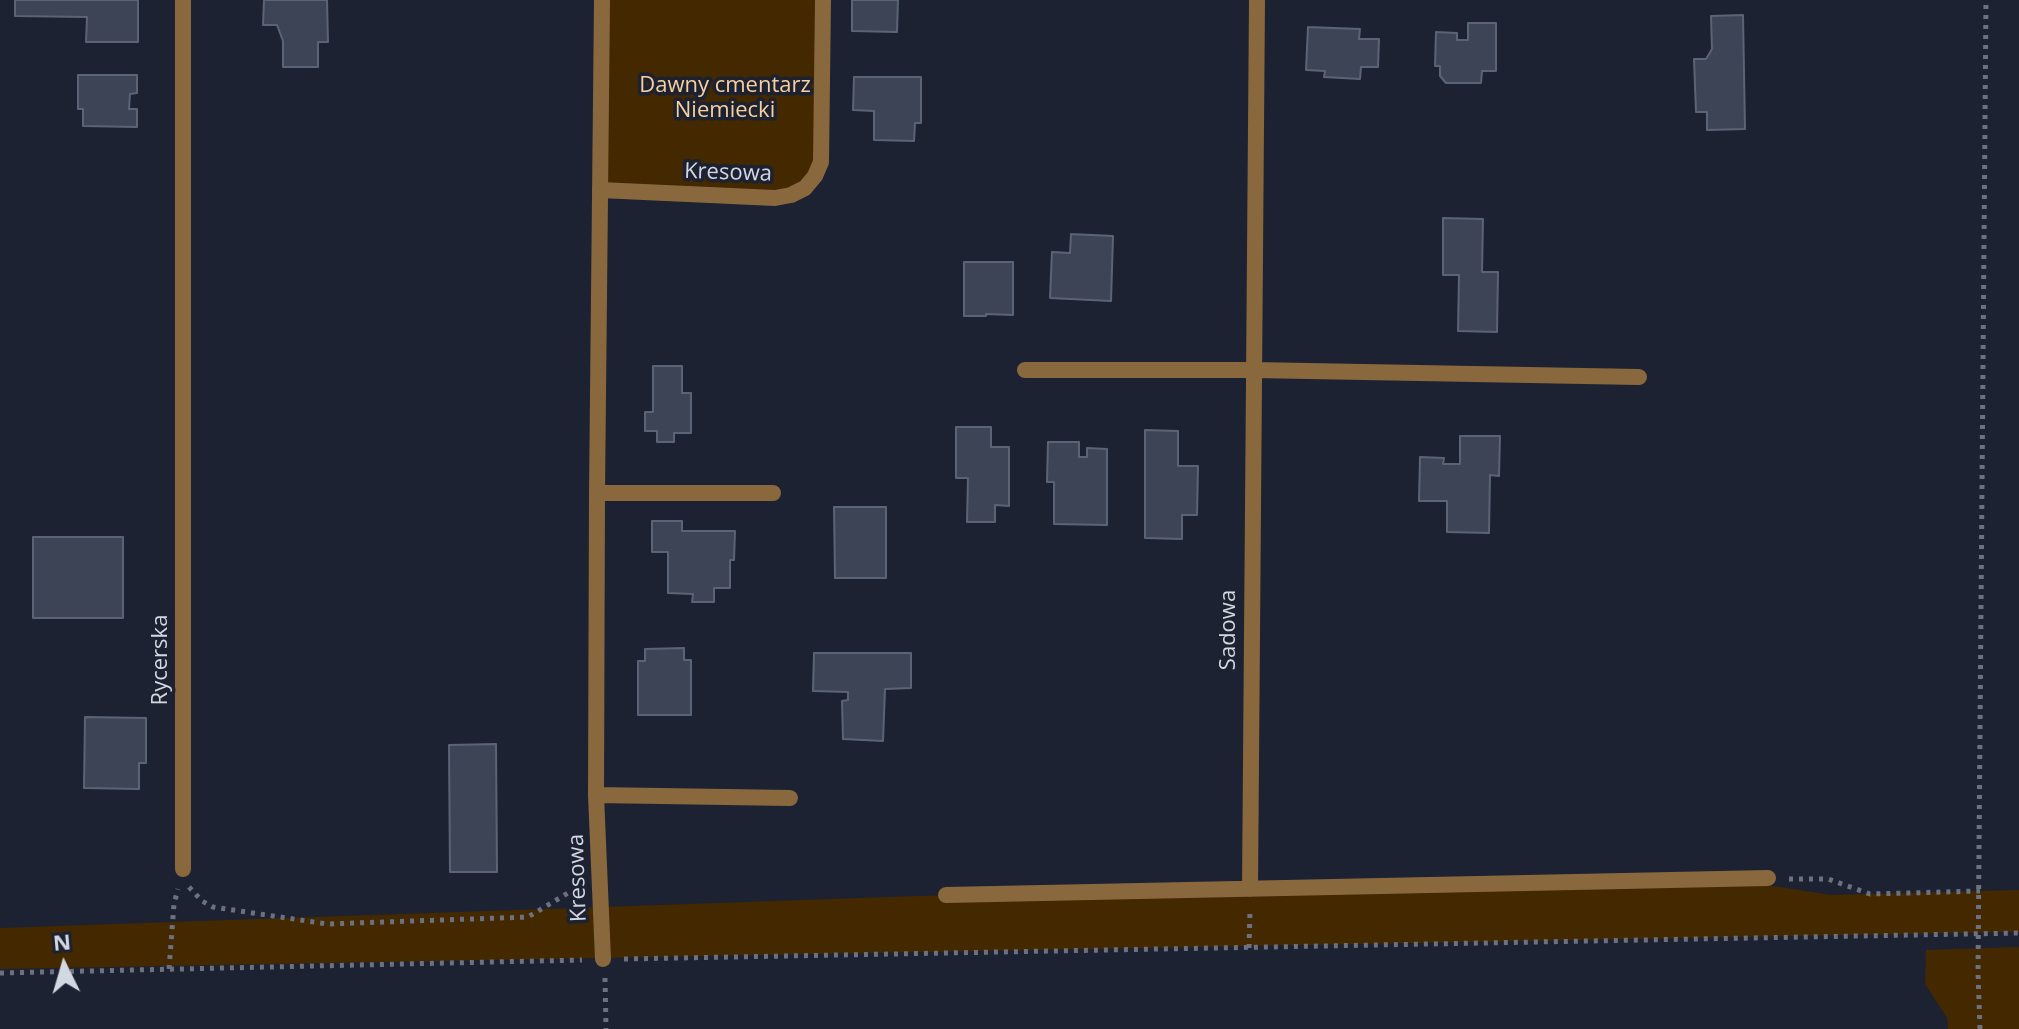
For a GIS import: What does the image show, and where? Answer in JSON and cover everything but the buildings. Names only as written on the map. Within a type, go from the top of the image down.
[{"type":"street","name":"Rycerska","points":[[183,0],[183,869]]},
{"type":"street","name":"Kresowa","points":[[602,0],[596,795],[603,959]]},
{"type":"street","name":"Kresowa","points":[[600,190],[775,198],[805,188],[821,162],[823,0]]},
{"type":"street","name":"Sadowa","points":[[1250,889],[1257,0]]},
{"type":"street","points":[[1025,370],[1253,370],[1639,377]]},
{"type":"street","points":[[597,493],[773,493]]},
{"type":"street","points":[[596,795],[790,798]]},
{"type":"street","points":[[946,895],[1768,878]]},
{"type":"path","points":[[1980,1029],[1986,0]]},
{"type":"path","points":[[183,869],[192,892],[213,907],[327,924],[528,917],[600,875]]},
{"type":"path","points":[[169,969],[174,904],[183,869]]},
{"type":"path","points":[[1768,878],[1828,879],[1870,894],[1980,891]]},
{"type":"path","points":[[1249,948],[1250,889]]},
{"type":"path","points":[[0,973],[2019,933]]},
{"type":"path","points":[[606,1029],[607,988]]},
{"type":"green space","name":"Dawny cmentarz Niemiecki","points":[[602,0],[823,0],[821,162],[791,195],[600,190]]},
{"type":"green space","points":[[1735,880],[1831,895],[2019,890],[2019,932],[0,969],[0,928],[946,895]]},
{"type":"green space","points":[[2019,947],[2019,1029],[1948,1029],[1947,1018],[1925,984],[1926,950]]}]
